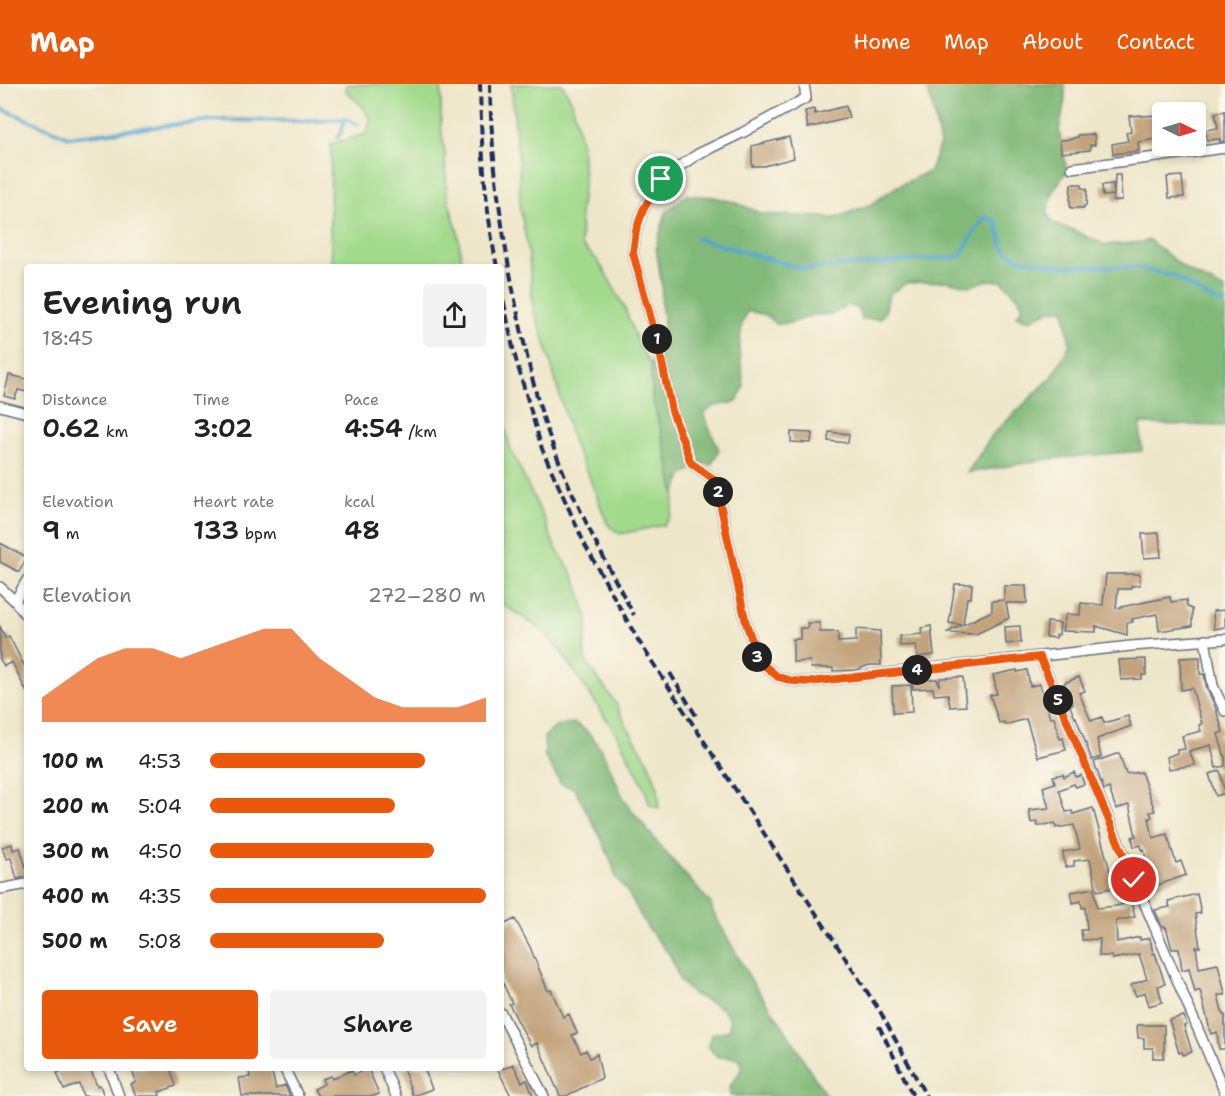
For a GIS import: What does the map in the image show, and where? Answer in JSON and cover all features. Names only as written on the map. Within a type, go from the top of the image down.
[{"type":"street","points":[[804,84],[806,98],[698,154],[661,179],[643,210],[636,231],[633,253],[659,348],[672,411],[691,463],[715,480],[746,623],[759,661],[778,677],[809,682],[1131,646],[1225,639]]},
{"type":"street","points":[[1072,168],[1225,148]]},
{"type":"street","points":[[0,406],[24,412]]},
{"type":"street","points":[[15,601],[24,585]]},
{"type":"street","points":[[0,587],[24,613]]},
{"type":"street","points":[[1205,640],[1213,686],[1225,711]]},
{"type":"street","points":[[1040,657],[1225,1093]]},
{"type":"street","points":[[0,889],[24,885]]},
{"type":"street","points":[[504,1019],[544,1096]]},
{"type":"street","points":[[110,1071],[119,1096]]},
{"type":"street","points":[[286,1071],[298,1096]]},
{"type":"street","points":[[385,1071],[396,1096]]},
{"type":"green space","points":[[346,84],[441,84],[441,126],[447,196],[457,229],[463,264],[332,264],[331,144],[366,134],[371,120],[363,107],[346,91]]},
{"type":"green space","points":[[511,84],[562,84],[572,102],[582,146],[584,179],[580,213],[581,245],[603,269],[624,306],[639,347],[651,365],[652,397],[675,495],[671,516],[664,525],[620,534],[608,525],[573,443],[533,308],[529,256],[520,207],[519,165]]},
{"type":"green space","points":[[925,84],[1065,84],[1065,100],[1059,131],[1067,171],[1054,189],[1047,212],[1053,223],[1105,245],[1149,240],[1187,270],[1225,290],[1225,426],[1140,424],[1142,451],[1056,458],[967,473],[993,434],[1052,377],[1070,344],[1064,309],[1051,310],[1030,320],[1017,316],[1023,306],[1018,297],[1002,281],[988,280],[970,286],[946,281],[906,283],[889,294],[885,313],[879,319],[862,319],[857,308],[847,305],[834,314],[813,315],[791,323],[776,324],[766,315],[748,311],[742,323],[739,350],[744,386],[737,402],[714,406],[703,414],[719,450],[711,465],[701,463],[681,477],[675,495],[652,397],[651,365],[661,338],[664,321],[656,247],[666,212],[687,195],[714,197],[737,203],[762,214],[835,218],[872,204],[896,187],[930,171],[940,144],[932,104]]},
{"type":"green space","points":[[504,424],[511,450],[555,547],[572,573],[580,592],[588,621],[585,660],[616,704],[647,759],[658,788],[659,808],[650,805],[643,784],[617,735],[562,653],[541,629],[504,605]]},
{"type":"green space","points":[[573,723],[590,735],[597,744],[627,804],[658,844],[711,904],[713,912],[754,985],[783,1026],[826,1096],[730,1096],[729,1088],[741,1070],[741,1059],[718,1056],[708,1045],[712,1034],[729,1030],[729,1017],[721,1008],[693,994],[680,981],[670,955],[647,927],[627,891],[616,878],[602,840],[574,788],[561,784],[545,756],[544,737],[557,726]]},
{"type":"building","points":[[846,106],[849,118],[808,128],[805,111],[814,109],[815,114]]},
{"type":"building","points":[[1225,111],[1225,141],[1207,140],[1206,130],[1218,128],[1215,113]]},
{"type":"building","points":[[1152,115],[1152,140],[1138,142],[1139,151],[1113,154],[1112,144],[1128,141],[1126,133],[1131,132],[1129,116]]},
{"type":"building","points":[[1094,134],[1095,145],[1090,145],[1090,150],[1061,153],[1060,140]]},
{"type":"building","points":[[789,137],[794,158],[764,166],[752,166],[752,146]]},
{"type":"building","points":[[1115,175],[1120,175],[1122,200],[1113,201],[1114,195],[1103,196],[1102,185],[1113,184],[1114,194]]},
{"type":"building","points":[[1182,176],[1184,197],[1169,198],[1167,177]]},
{"type":"building","points":[[1071,184],[1082,184],[1082,188],[1087,189],[1084,208],[1071,208]]},
{"type":"building","points":[[9,375],[24,378],[24,391],[18,390],[15,399],[4,396]]},
{"type":"building","points":[[791,432],[812,433],[811,443],[791,442]]},
{"type":"building","points":[[829,432],[849,434],[848,443],[828,441]]},
{"type":"building","points":[[1159,533],[1161,557],[1144,558],[1142,534]]},
{"type":"building","points":[[0,543],[24,555],[24,563],[19,572],[0,562]]},
{"type":"building","points":[[1106,574],[1140,574],[1140,585],[1131,586],[1131,589],[1118,589],[1116,608],[1170,597],[1171,602],[1186,600],[1187,607],[1192,609],[1192,626],[1159,631],[1157,614],[1132,619],[1133,622],[1127,623],[1127,635],[1096,626],[1096,632],[1062,631],[1066,614],[1080,615],[1081,603],[1103,605]]},
{"type":"building","points":[[955,584],[972,584],[971,598],[967,598],[963,625],[949,623]]},
{"type":"building","points":[[1004,586],[1026,586],[1027,603],[1006,603],[1009,618],[976,634],[946,633],[992,611],[992,601],[1004,600]]},
{"type":"building","points":[[1225,610],[1225,627],[1214,629],[1213,611]]},
{"type":"building","points":[[1047,622],[1060,623],[1059,635],[1056,635],[1056,638],[1046,637]]},
{"type":"building","points":[[807,623],[820,623],[820,632],[838,632],[838,642],[856,641],[856,629],[880,631],[881,665],[869,665],[856,670],[833,671],[833,668],[811,668],[810,661],[793,662],[793,639],[800,639],[800,628],[808,628]]},
{"type":"building","points":[[0,626],[5,638],[9,636],[24,665],[24,687],[12,662],[4,666],[0,659]]},
{"type":"building","points":[[931,626],[934,655],[917,657],[916,645],[900,646],[899,636],[922,634],[921,628]]},
{"type":"building","points":[[1020,626],[1021,642],[1006,644],[1005,627]]},
{"type":"building","points":[[1200,657],[1200,674],[1204,674],[1207,689],[1223,732],[1218,734],[1225,766],[1216,768],[1211,745],[1189,751],[1195,765],[1169,769],[1167,757],[1177,753],[1177,750],[1185,749],[1182,736],[1201,731],[1199,725],[1202,724],[1192,688],[1181,690],[1180,658]]},
{"type":"building","points":[[1146,659],[1146,675],[1142,675],[1142,679],[1121,680],[1119,660]]},
{"type":"building","points":[[1017,670],[1017,672],[1027,670],[1030,686],[1040,684],[1050,718],[1054,717],[1060,739],[1063,738],[1066,750],[1038,757],[1026,719],[1005,725],[1004,722],[999,723],[990,695],[997,694],[993,675]]},
{"type":"building","points":[[923,676],[923,680],[937,679],[939,686],[940,678],[963,677],[966,706],[950,707],[948,694],[934,695],[933,688],[913,689],[912,677]]},
{"type":"building","points":[[1079,677],[1085,691],[1079,693],[1091,721],[1102,717],[1104,723],[1128,716],[1131,726],[1097,739],[1101,757],[1092,760],[1070,706],[1073,704],[1064,683]]},
{"type":"building","points":[[911,685],[912,712],[893,713],[892,686]]},
{"type":"building","points":[[1119,753],[1126,774],[1141,772],[1155,811],[1150,812],[1152,817],[1149,818],[1153,838],[1167,834],[1176,863],[1181,861],[1186,875],[1147,889],[1141,874],[1148,870],[1144,849],[1142,850],[1141,845],[1134,847],[1132,837],[1136,836],[1129,805],[1116,809],[1109,788],[1104,790],[1094,762]]},
{"type":"building","points":[[1220,771],[1225,793],[1216,796],[1209,774]]},
{"type":"building","points":[[1074,772],[1076,777],[1081,775],[1084,784],[1076,787],[1074,784],[1059,790],[1066,812],[1072,811],[1073,814],[1093,808],[1110,871],[1114,870],[1118,887],[1097,891],[1090,859],[1074,861],[1074,866],[1065,867],[1063,852],[1080,849],[1074,825],[1056,828],[1055,823],[1037,826],[1037,822],[1031,823],[1029,810],[1049,808],[1043,787],[1055,783],[1053,776],[1063,774],[1064,777]]},
{"type":"building","points":[[12,844],[13,850],[20,848],[24,861],[24,878],[17,879],[11,858],[6,859],[2,847]]},
{"type":"building","points":[[1094,888],[1097,908],[1131,902],[1135,917],[1116,921],[1117,942],[1140,937],[1140,940],[1150,938],[1153,954],[1155,953],[1165,984],[1158,986],[1162,1002],[1149,1006],[1145,992],[1136,996],[1131,985],[1147,979],[1139,954],[1112,959],[1112,956],[1099,956],[1100,939],[1082,940],[1081,930],[1087,930],[1085,907],[1082,908],[1081,901],[1073,903],[1071,892]]},
{"type":"building","points":[[1197,894],[1201,913],[1195,914],[1200,947],[1196,947],[1199,968],[1218,964],[1225,993],[1225,995],[1218,995],[1223,1015],[1225,1015],[1225,1049],[1219,1049],[1217,1032],[1211,1034],[1200,990],[1195,992],[1189,968],[1182,970],[1179,949],[1172,949],[1166,927],[1162,927],[1155,910],[1170,907],[1168,901]]},
{"type":"building","points":[[515,919],[530,947],[548,991],[551,990],[563,1017],[569,1014],[577,1033],[572,1035],[581,1053],[586,1050],[590,1058],[597,1054],[602,1078],[566,1096],[560,1096],[537,1043],[531,1046],[509,1004],[512,1003],[504,986],[504,924]]},
{"type":"building","points":[[1184,1016],[1187,1025],[1184,1026],[1192,1052],[1183,1055],[1182,1052],[1179,1053],[1169,1020]]},
{"type":"building","points":[[1137,1025],[1164,1025],[1164,1058],[1153,1058],[1153,1048],[1144,1048],[1144,1038],[1138,1038]]},
{"type":"building","points":[[513,1064],[522,1082],[527,1080],[533,1096],[511,1096],[498,1071],[504,1071]]},
{"type":"building","points":[[91,1071],[104,1096],[83,1096],[79,1084],[64,1090],[57,1073]]},
{"type":"building","points":[[132,1071],[171,1071],[176,1086],[159,1092],[160,1096],[136,1096],[131,1084],[136,1082]]},
{"type":"building","points":[[249,1071],[272,1071],[276,1089],[285,1085],[290,1096],[242,1096],[239,1078],[250,1077]]},
{"type":"building","points":[[350,1071],[352,1071],[354,1075],[362,1071],[369,1071],[379,1094],[374,1096],[318,1096],[314,1089],[324,1084],[322,1079],[331,1076],[332,1079]]},
{"type":"building","points":[[404,1071],[425,1071],[432,1089],[413,1096]]},
{"type":"waterway","points":[[0,108],[69,137],[213,120],[345,119],[358,125]]},
{"type":"waterway","points":[[337,138],[341,133],[344,120]]},
{"type":"waterway","points":[[696,238],[804,269],[959,257],[984,217],[996,221],[1003,247],[1017,258],[1060,266],[1135,267],[1174,276],[1208,298],[1225,304]]},
{"type":"railway","points":[[480,84],[484,176],[496,264]]},
{"type":"railway","points":[[490,84],[495,169],[502,226],[517,310],[537,396],[547,430],[571,489],[634,615]]},
{"type":"railway","points":[[504,303],[514,353],[542,449],[585,545],[638,640],[881,1013],[926,1096]]},
{"type":"railway","points":[[670,673],[698,719]]},
{"type":"railway","points":[[879,1026],[913,1096]]},
{"type":"route","points":[[661,179],[643,210],[636,231],[633,253],[659,348],[672,411],[691,463],[715,480],[746,623],[759,661],[778,677],[809,682],[1040,657],[1134,880]]}]
